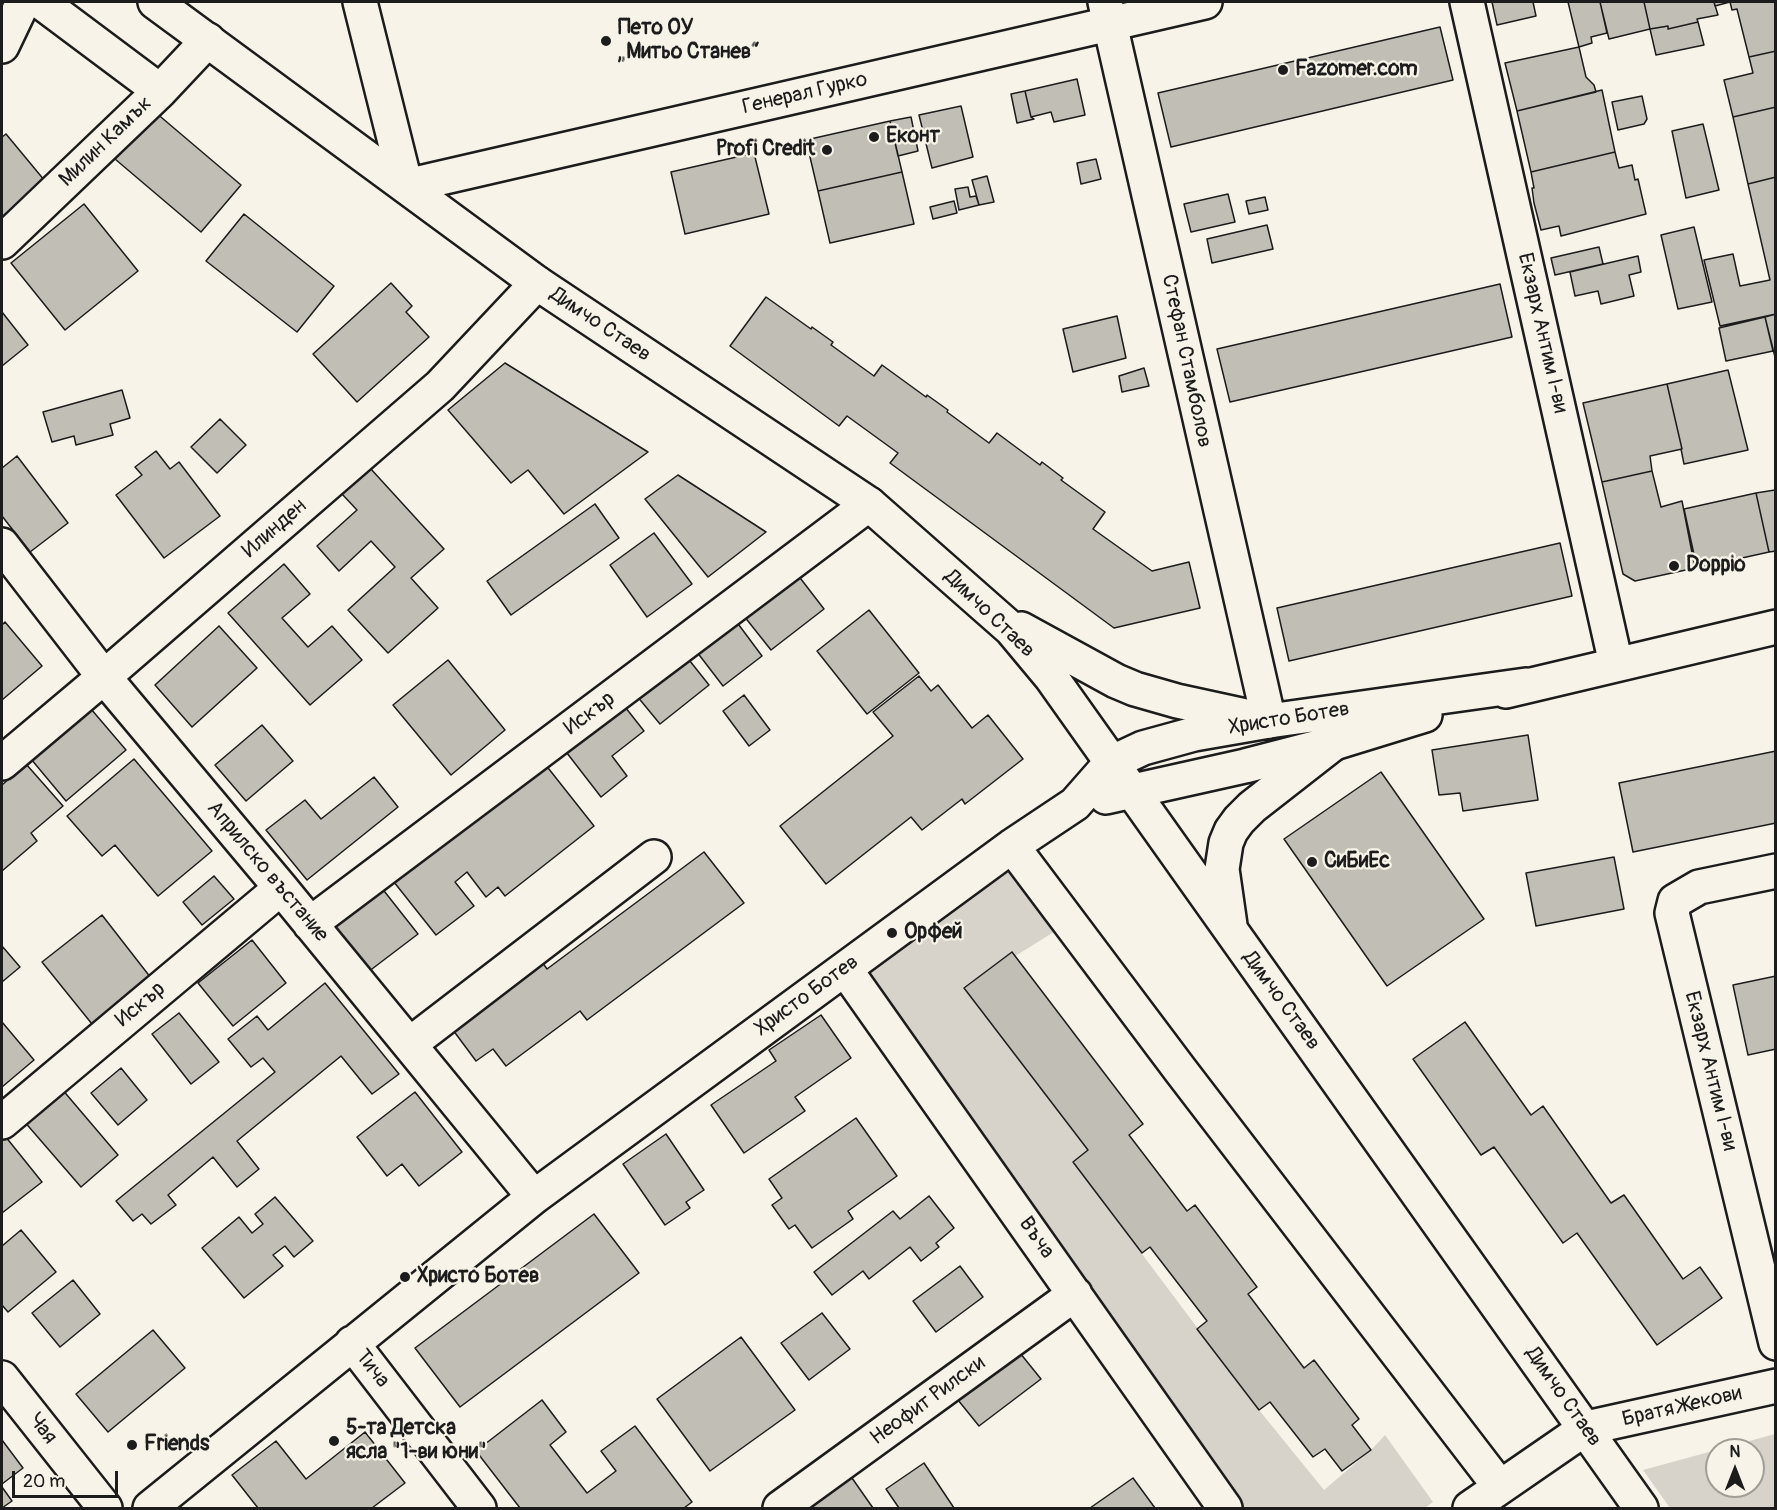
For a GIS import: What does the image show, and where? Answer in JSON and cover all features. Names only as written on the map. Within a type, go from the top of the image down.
[{"type":"street","points":[[2,46],[23,2]]},
{"type":"street","points":[[40,2],[160,91]]},
{"type":"street","name":"Димчо Стаев","points":[[155,2],[537,283],[869,504],[1024,642],[1586,1428],[1641,1509]]},
{"type":"street","points":[[360,2],[406,186]]},
{"type":"street","name":"Генерал Гурко","points":[[406,186],[1107,12],[1205,2]]},
{"type":"street","name":"Екзарх Антим I-ви","points":[[1467,2],[1616,664]]},
{"type":"street","name":"Стефан Стамболов","points":[[1107,12],[1269,721]]},
{"type":"street","name":"Милин Камък","points":[[2,242],[160,91],[208,40]]},
{"type":"street","name":"Илинден","points":[[2,763],[440,386],[537,283]]},
{"type":"street","name":"Искър","points":[[310,924],[869,504]]},
{"type":"street","name":"Априлско въстание","points":[[2,545],[104,677],[281,888],[534,1197]]},
{"type":"street","points":[[998,617],[1135,689],[1177,701],[1269,721]]},
{"type":"street","name":"Христо Ботев","points":[[1075,804],[1245,766],[1334,743],[1526,685],[1776,627]]},
{"type":"street","name":"Христо Ботев","points":[[150,1509],[534,1197],[1012,846],[1075,804],[1111,763],[1126,754],[1194,734],[1269,721],[1526,685]]},
{"type":"street","points":[[1230,930],[1222,869],[1226,843],[1231,831],[1252,807],[1334,743]]},
{"type":"street","points":[[1012,846],[1188,1081],[1500,1488]]},
{"type":"street","points":[[410,1044],[654,856]]},
{"type":"street","name":"Екзарх Антим I-ви","points":[[1776,871],[1699,887],[1675,901],[1672,914],[1776,1343]]},
{"type":"street","name":"Искър","points":[[2,1122],[281,888]]},
{"type":"street","name":"Въча","points":[[845,969],[1225,1509]]},
{"type":"street","name":"Неофит Рилски","points":[[780,1509],[1075,1294]]},
{"type":"street","name":"Тича","points":[[352,1343],[479,1509]]},
{"type":"street","name":"Чая","points":[[2,1378],[105,1509]]},
{"type":"street","name":"Братя Жекови","points":[[1470,1509],[1586,1428],[1776,1386]]},
{"type":"shaded area","points":[[1012,846],[1070,922],[964,988],[1088,1150],[1073,1162],[1259,1410],[1324,1490],[1385,1435],[1433,1502],[1425,1508],[1225,1508],[845,969]]},
{"type":"shaded area","points":[[1775,1434],[1775,1508],[1670,1508],[1643,1470],[1705,1453],[1705,1498],[1765,1498],[1765,1438],[1760,1438]]},
{"type":"building","points":[[1492,2],[1533,2],[1536,16],[1497,25]]},
{"type":"building","points":[[1568,2],[1600,2],[1607,33],[1591,37],[1592,43],[1579,47]]},
{"type":"building","points":[[1600,2],[1644,2],[1650,29],[1609,39]]},
{"type":"building","points":[[1644,2],[1714,2],[1718,15],[1697,19],[1698,22],[1668,29],[1668,26],[1650,29]]},
{"type":"building","points":[[1714,2],[1730,2],[1715,6]]},
{"type":"building","points":[[1730,2],[1776,2],[1776,51],[1749,57],[1737,9],[1732,10]]},
{"type":"building","points":[[1698,22],[1704,45],[1656,55],[1650,29],[1668,26],[1668,29]]},
{"type":"building","points":[[1440,27],[1453,80],[1171,147],[1158,93]]},
{"type":"building","points":[[1579,47],[1586,77],[1594,85],[1596,92],[1517,111],[1505,63]]},
{"type":"building","points":[[1776,51],[1776,107],[1733,117],[1724,80],[1753,73],[1749,57]]},
{"type":"building","points":[[1077,79],[1085,115],[1054,122],[1051,112],[1031,117],[1025,91]]},
{"type":"building","points":[[1602,90],[1615,152],[1531,172],[1517,111]]},
{"type":"building","points":[[1025,91],[1031,117],[1034,119],[1017,123],[1011,94]]},
{"type":"building","points":[[1642,96],[1647,119],[1644,124],[1618,130],[1612,102]]},
{"type":"building","points":[[961,106],[973,157],[932,168],[919,115]]},
{"type":"building","points":[[1776,107],[1776,177],[1748,184],[1733,117]]},
{"type":"building","points":[[155,112],[241,185],[201,232],[115,159]]},
{"type":"building","points":[[911,117],[918,151],[898,156],[890,121]]},
{"type":"building","points":[[890,121],[902,172],[818,191],[806,140]]},
{"type":"building","points":[[1703,124],[1719,190],[1686,198],[1672,131]]},
{"type":"building","points":[[6,134],[45,181],[2,217],[2,137]]},
{"type":"building","points":[[1615,152],[1619,168],[1632,165],[1635,180],[1638,179],[1646,214],[1561,236],[1559,226],[1541,230],[1534,203],[1531,172]]},
{"type":"building","points":[[754,153],[769,214],[685,234],[671,172]]},
{"type":"building","points":[[1096,159],[1101,179],[1081,184],[1077,163]]},
{"type":"building","points":[[902,172],[914,224],[830,243],[818,191]]},
{"type":"building","points":[[987,176],[994,202],[979,205],[972,180]]},
{"type":"building","points":[[1776,177],[1776,314],[1720,326],[1704,260],[1733,254],[1740,286],[1770,280],[1748,184]]},
{"type":"building","points":[[968,187],[970,197],[976,196],[979,205],[959,210],[955,189]]},
{"type":"building","points":[[1228,194],[1235,222],[1191,232],[1184,204]]},
{"type":"building","points":[[1265,197],[1268,210],[1249,214],[1246,201]]},
{"type":"building","points":[[954,201],[957,213],[933,219],[930,207]]},
{"type":"building","points":[[84,204],[138,271],[65,330],[11,263]]},
{"type":"building","points":[[244,214],[334,286],[297,332],[206,261]]},
{"type":"building","points":[[1267,225],[1273,249],[1212,263],[1207,239]]},
{"type":"building","points":[[1694,227],[1712,302],[1678,309],[1661,235]]},
{"type":"building","points":[[1599,247],[1603,264],[1555,275],[1551,258]]},
{"type":"building","points":[[1638,256],[1641,272],[1629,275],[1634,296],[1601,304],[1598,291],[1575,296],[1570,272]]},
{"type":"building","points":[[391,283],[412,306],[406,312],[429,337],[357,402],[313,354]]},
{"type":"building","points":[[1500,284],[1512,337],[1230,402],[1217,349]]},
{"type":"building","points":[[766,297],[833,342],[831,345],[874,376],[882,365],[948,410],[947,412],[989,443],[997,433],[1040,465],[1042,462],[1063,478],[1061,480],[1105,512],[1093,529],[1152,571],[1189,562],[1200,608],[1114,628],[890,463],[898,453],[847,416],[839,426],[730,346]]},
{"type":"building","points":[[2,312],[28,345],[2,366]]},
{"type":"building","points":[[1776,314],[1776,361],[1765,317]]},
{"type":"building","points":[[1117,316],[1126,358],[1073,372],[1063,329]]},
{"type":"building","points":[[1765,317],[1773,351],[1726,361],[1719,328]]},
{"type":"building","points":[[505,363],[648,452],[564,514],[528,470],[511,483],[448,410]]},
{"type":"building","points":[[1144,368],[1149,386],[1122,392],[1119,376]]},
{"type":"building","points":[[1728,370],[1748,450],[1684,464],[1667,384]]},
{"type":"building","points":[[1667,384],[1682,449],[1650,456],[1652,471],[1602,482],[1583,403]]},
{"type":"building","points":[[122,390],[130,418],[110,424],[113,435],[76,445],[74,436],[52,442],[43,412]]},
{"type":"building","points":[[220,419],[246,445],[217,473],[191,447]]},
{"type":"building","points":[[156,451],[170,469],[179,462],[220,516],[164,558],[116,495],[142,475],[135,467]]},
{"type":"building","points":[[17,456],[68,523],[30,552],[2,516],[2,468]]},
{"type":"building","points":[[370,468],[444,549],[411,578],[438,608],[388,653],[348,610],[395,567],[371,541],[339,571],[317,546],[357,510],[342,494]]},
{"type":"building","points":[[1652,471],[1661,507],[1682,501],[1695,568],[1635,581],[1623,574],[1602,482]]},
{"type":"building","points":[[678,475],[766,532],[708,577],[645,499]]},
{"type":"building","points":[[1775,490],[1776,551],[1769,552],[1756,493]]},
{"type":"building","points":[[1756,493],[1769,552],[1697,568],[1684,509]]},
{"type":"building","points":[[595,504],[619,538],[511,615],[487,581]]},
{"type":"building","points":[[654,533],[692,584],[647,617],[610,565]]},
{"type":"building","points":[[1560,543],[1572,596],[1289,661],[1277,608]]},
{"type":"building","points":[[284,564],[310,594],[282,618],[308,647],[332,626],[362,660],[310,705],[228,613]]},
{"type":"building","points":[[794,570],[824,609],[771,650],[740,611]]},
{"type":"building","points":[[869,610],[919,673],[867,714],[817,651]]},
{"type":"building","points":[[730,613],[762,656],[723,686],[690,643]]},
{"type":"building","points":[[5,622],[42,666],[2,700],[2,625]]},
{"type":"building","points":[[219,626],[257,668],[192,727],[155,685]]},
{"type":"building","points":[[682,651],[709,685],[660,724],[632,690]]},
{"type":"building","points":[[448,660],[505,730],[451,775],[393,705]]},
{"type":"building","points":[[919,676],[931,691],[938,685],[972,728],[988,715],[1023,759],[965,804],[962,799],[922,830],[911,817],[826,884],[780,826],[893,736],[873,712]]},
{"type":"building","points":[[744,695],[770,730],[749,746],[723,711]]},
{"type":"building","points":[[618,698],[644,731],[612,756],[627,776],[601,797],[560,744]]},
{"type":"building","points":[[91,709],[126,750],[66,801],[31,759]]},
{"type":"building","points":[[262,725],[293,761],[246,801],[215,765]]},
{"type":"building","points":[[1528,735],[1538,800],[1463,811],[1460,793],[1439,795],[1432,750]]},
{"type":"building","points":[[1776,751],[1776,823],[1633,852],[1619,783]]},
{"type":"building","points":[[134,759],[212,851],[158,896],[115,845],[102,856],[67,816]]},
{"type":"building","points":[[541,759],[594,826],[505,896],[498,887],[486,897],[467,872],[455,882],[474,906],[436,935],[390,877]]},
{"type":"building","points":[[26,764],[63,806],[31,833],[37,841],[2,871],[2,785]]},
{"type":"building","points":[[1381,772],[1484,919],[1387,986],[1284,839]]},
{"type":"building","points":[[374,777],[398,807],[307,880],[266,830],[305,800],[321,819]]},
{"type":"building","points":[[704,852],[744,903],[587,1020],[580,1011],[506,1066],[493,1049],[476,1061],[450,1026],[540,959],[547,969]]},
{"type":"building","points":[[1614,857],[1624,909],[1536,926],[1526,873]]},
{"type":"building","points":[[214,876],[234,899],[202,925],[183,902]]},
{"type":"building","points":[[377,882],[418,934],[368,972],[328,920]]},
{"type":"building","points":[[102,915],[151,978],[92,1024],[42,962]]},
{"type":"building","points":[[252,940],[286,983],[233,1026],[198,983]]},
{"type":"building","points":[[2,946],[20,967],[2,982]]},
{"type":"building","points":[[1012,952],[1143,1124],[1129,1135],[1187,1211],[1195,1205],[1257,1287],[1248,1294],[1304,1368],[1314,1360],[1359,1419],[1352,1425],[1371,1450],[1342,1471],[1325,1449],[1313,1457],[1270,1402],[1259,1410],[1197,1329],[1207,1321],[1150,1247],[1142,1253],[1073,1162],[1088,1150],[964,988]]},
{"type":"building","points":[[1776,976],[1776,1049],[1748,1055],[1733,985]]},
{"type":"building","points":[[325,983],[399,1074],[372,1094],[341,1056],[237,1141],[259,1169],[237,1187],[213,1157],[168,1195],[176,1205],[151,1224],[142,1214],[133,1221],[116,1201],[275,1072],[263,1058],[251,1067],[228,1039],[257,1016],[268,1030]]},
{"type":"building","points":[[179,1013],[219,1062],[191,1084],[152,1034]]},
{"type":"building","points":[[821,1015],[851,1058],[795,1097],[805,1111],[744,1153],[711,1105],[776,1061],[769,1050]]},
{"type":"building","points":[[2,1022],[34,1060],[2,1087]]},
{"type":"building","points":[[1465,1022],[1531,1115],[1543,1106],[1611,1203],[1624,1195],[1683,1279],[1700,1267],[1722,1298],[1657,1345],[1577,1233],[1563,1243],[1494,1147],[1481,1155],[1413,1059]]},
{"type":"building","points":[[121,1068],[147,1100],[118,1125],[91,1093]]},
{"type":"building","points":[[61,1088],[118,1155],[81,1187],[23,1120]]},
{"type":"building","points":[[415,1092],[462,1152],[419,1186],[402,1164],[387,1176],[357,1137]]},
{"type":"building","points":[[856,1118],[897,1176],[848,1211],[853,1219],[812,1248],[795,1225],[789,1229],[772,1205],[782,1198],[769,1179]]},
{"type":"building","points":[[666,1134],[704,1190],[686,1202],[690,1208],[665,1225],[623,1164]]},
{"type":"building","points":[[5,1136],[42,1182],[2,1213],[2,1139]]},
{"type":"building","points":[[929,1196],[954,1228],[936,1243],[939,1247],[921,1261],[910,1247],[869,1279],[863,1271],[832,1295],[814,1272],[893,1211],[900,1219]]},
{"type":"building","points":[[275,1197],[313,1241],[294,1257],[285,1246],[273,1255],[283,1266],[244,1298],[202,1248],[239,1217],[252,1233],[263,1224],[255,1214]]},
{"type":"building","points":[[594,1214],[639,1273],[460,1407],[415,1348]]},
{"type":"building","points":[[21,1230],[56,1272],[8,1312],[2,1305],[2,1246]]},
{"type":"building","points":[[960,1266],[983,1297],[936,1332],[913,1301]]},
{"type":"building","points":[[73,1280],[100,1314],[60,1347],[32,1313]]},
{"type":"building","points":[[822,1313],[850,1349],[809,1380],[781,1343]]},
{"type":"building","points":[[153,1330],[185,1368],[108,1432],[76,1394]]},
{"type":"building","points":[[741,1337],[795,1410],[710,1471],[657,1399]]},
{"type":"building","points":[[1020,1353],[1041,1379],[979,1426],[958,1400]]},
{"type":"building","points":[[542,1400],[566,1432],[550,1445],[587,1493],[616,1471],[601,1451],[635,1426],[692,1502],[684,1508],[520,1508],[476,1451]]},
{"type":"building","points":[[365,1432],[405,1483],[372,1508],[258,1508],[232,1475],[276,1441],[306,1479]]},
{"type":"building","points":[[2,1440],[23,1468],[2,1484]]},
{"type":"building","points":[[924,1463],[954,1508],[899,1508],[886,1489]]},
{"type":"building","points":[[852,1478],[873,1508],[809,1508]]},
{"type":"building","points":[[1133,1478],[1155,1508],[1090,1508]]},
{"type":"building","points":[[2,1487],[12,1501],[2,1508]]},
{"type":"place","name":"Пето ОУ „Митьо Станев“","points":[[606,41]]},
{"type":"place","name":"Fazomer.com","points":[[1283,70]]},
{"type":"place","name":"Еконт","points":[[874,137]]},
{"type":"place","name":"Profi Credit","points":[[827,150]]},
{"type":"place","name":"Doppio","points":[[1674,566]]},
{"type":"place","name":"СиБиЕс","points":[[1312,862]]},
{"type":"place","name":"Орфей","points":[[892,933]]},
{"type":"place","name":"Христо Ботев","points":[[405,1277]]},
{"type":"place","name":"5-та Детска ясла \"1-ви юни\"","points":[[334,1441]]},
{"type":"place","name":"Friends","points":[[132,1445]]}]
